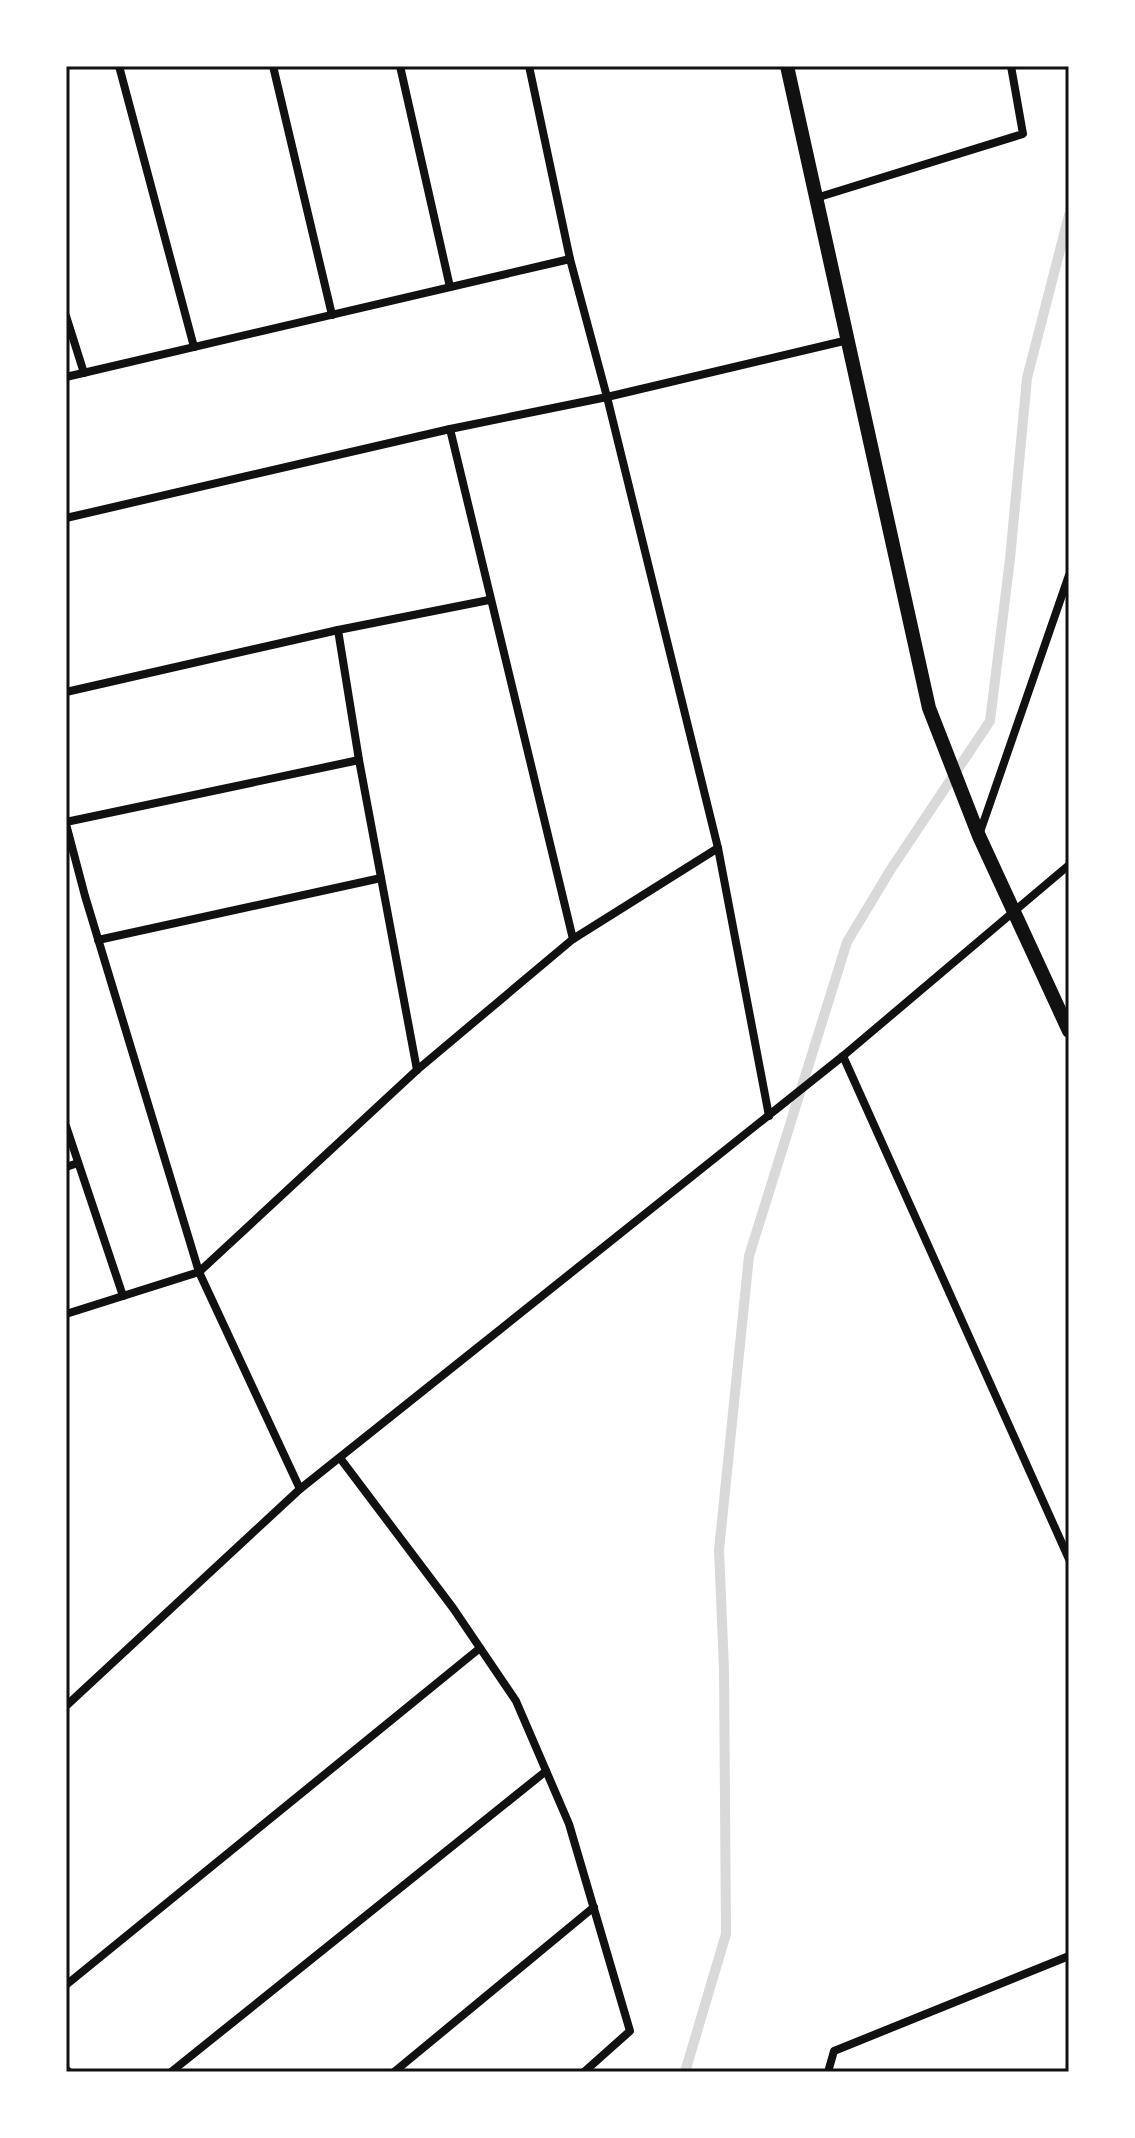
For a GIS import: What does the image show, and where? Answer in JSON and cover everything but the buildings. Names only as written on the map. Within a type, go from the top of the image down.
[{"type":"street","points":[[119,66],[194,347]]},
{"type":"street","points":[[273,66],[332,315]]},
{"type":"street","points":[[400,66],[450,287]]},
{"type":"street","points":[[529,66],[570,259],[718,848],[769,1116]]},
{"type":"street","points":[[787,66],[929,708],[979,836],[1069,1031]]},
{"type":"street","points":[[816,198],[1023,134],[1011,66]]},
{"type":"street","points":[[66,377],[570,259]]},
{"type":"street","points":[[66,316],[84,373]]},
{"type":"street","points":[[66,518],[848,340]]},
{"type":"street","points":[[450,429],[573,939]]},
{"type":"street","points":[[979,836],[1069,578]]},
{"type":"street","points":[[66,692],[338,630],[489,600]]},
{"type":"street","points":[[338,630],[417,1070]]},
{"type":"street","points":[[300,1489],[199,1272],[98,940],[66,823],[359,760]]},
{"type":"street","points":[[66,1314],[199,1272],[417,1070],[573,939],[718,848]]},
{"type":"street","points":[[66,1706],[300,1489],[843,1056],[1069,865]]},
{"type":"street","points":[[98,940],[381,878]]},
{"type":"street","points":[[843,1056],[1069,1559]]},
{"type":"street","points":[[66,1126],[123,1296]]},
{"type":"street","points":[[66,1167],[78,1163]]},
{"type":"street","points":[[340,1458],[453,1608],[516,1701],[569,1824],[630,2031],[584,2072]]},
{"type":"street","points":[[66,1985],[480,1648]]},
{"type":"street","points":[[171,2072],[546,1771]]},
{"type":"street","points":[[394,2072],[594,1907]]},
{"type":"street","points":[[828,2072],[834,2051],[1069,1956]]},
{"type":"waterway","points":[[685,2072],[726,1934],[724,1669],[719,1550],[749,1256],[847,942],[891,869],[990,721],[1010,559],[1027,378],[1069,215]]}]
